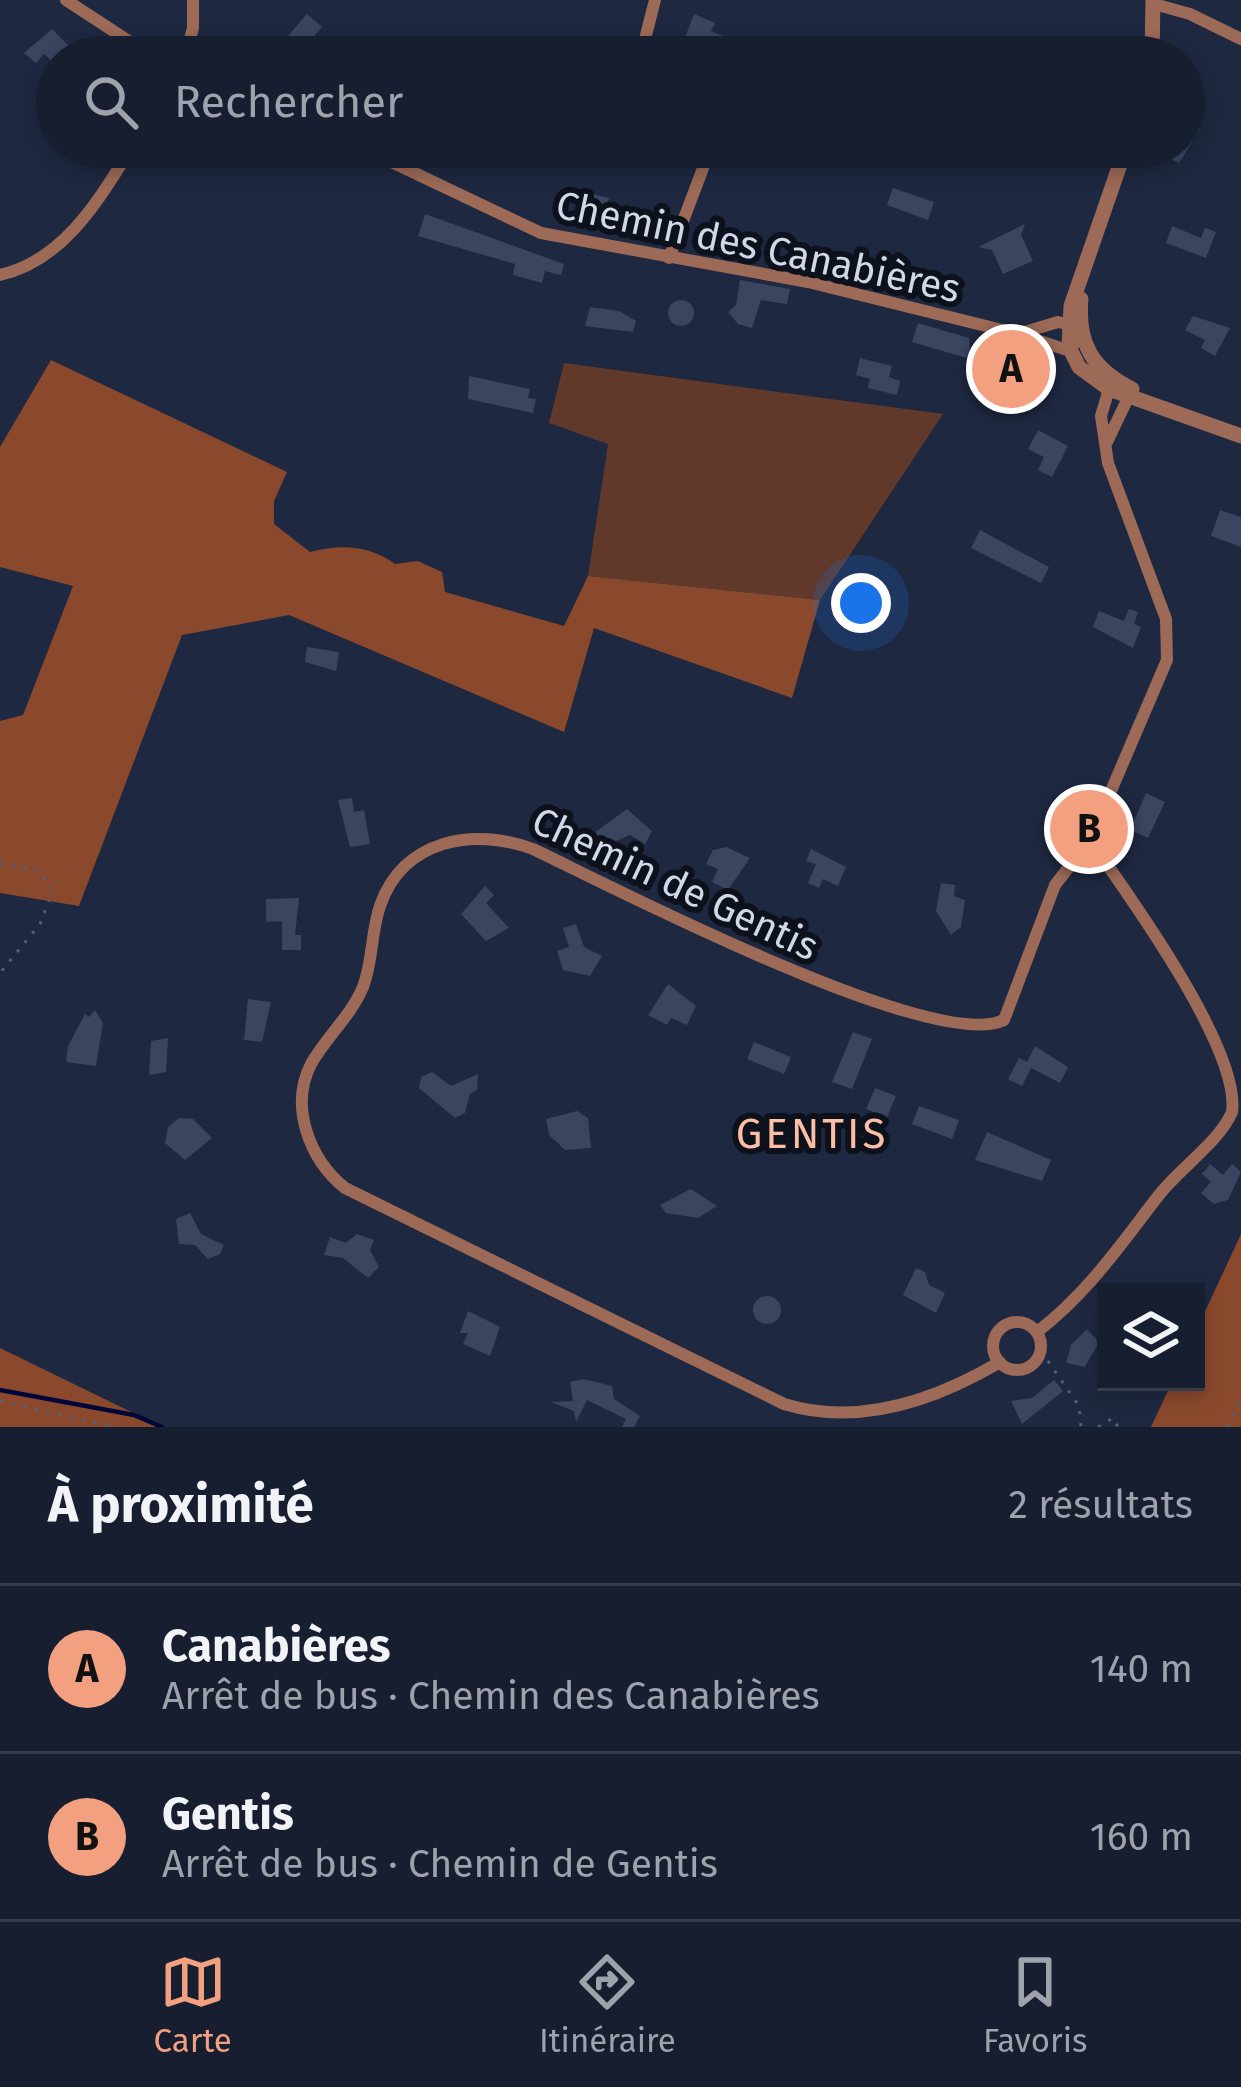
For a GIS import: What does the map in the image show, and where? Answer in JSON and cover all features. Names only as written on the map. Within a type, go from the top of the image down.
[{"type":"street","points":[[66,0],[123,36]]},
{"type":"street","points":[[191,36],[193,0]]},
{"type":"street","points":[[646,36],[655,0]]},
{"type":"street","points":[[1152,36],[1153,2],[1241,39]]},
{"type":"street","points":[[0,275],[26,266],[65,240],[117,168]]},
{"type":"street","name":"Chemin des Canabières","points":[[404,168],[542,233],[808,282],[1018,334],[1074,334]]},
{"type":"street","points":[[669,258],[703,168]]},
{"type":"street","points":[[1119,168],[1091,255],[1074,334],[1120,390],[1241,436]]},
{"type":"street","name":"Chemin des Canabières","points":[[1018,334],[1074,334]]},
{"type":"street","points":[[1107,442],[1120,390]]},
{"type":"street","name":"Chemin de Gentis","points":[[1000,1362],[969,1381],[874,1412],[826,1414],[784,1404],[345,1188],[313,1148],[305,1128],[303,1089],[311,1064],[362,989],[380,904],[391,885],[406,865],[447,841],[490,836],[511,840],[828,988],[970,1028],[994,1024],[1011,1011],[1055,885],[1090,840],[1163,675],[1168,642],[1158,596],[1116,497],[1101,416],[1120,390]]},
{"type":"street","points":[[1037,1332],[1094,1283],[1171,1179],[1232,1114],[1235,1097],[1224,1039],[1090,840]]},
{"type":"street","points":[[1022,1322],[1037,1332],[1041,1352],[1027,1368],[1015,1370],[1000,1362],[994,1343],[998,1332],[1022,1322]]},
{"type":"path","points":[[0,864],[40,870],[51,895],[40,924],[0,974]]},
{"type":"path","points":[[1041,1352],[1079,1406],[1081,1427]]},
{"type":"path","points":[[1228,1427],[1241,1395]]},
{"type":"path","points":[[0,1401],[115,1427]]},
{"type":"path","points":[[1098,1427],[1113,1418],[1118,1427]]},
{"type":"shaded area","points":[[51,360],[287,472],[274,501],[274,524],[310,552],[354,548],[395,564],[418,561],[442,572],[445,592],[564,626],[588,576],[820,600],[792,698],[594,628],[564,732],[289,615],[182,635],[79,906],[0,893],[0,721],[23,715],[73,586],[0,567],[0,447]]},
{"type":"shaded area","points":[[564,363],[943,414],[820,600],[588,576],[608,444],[549,423]]},
{"type":"shaded area","points":[[1241,1234],[1241,1427],[1151,1427],[1168,1391],[1205,1391],[1205,1312]]},
{"type":"shaded area","points":[[0,1348],[162,1427],[0,1427]]},
{"type":"building","points":[[307,14],[322,27],[314,36],[288,36]]},
{"type":"building","points":[[694,14],[715,23],[711,31],[723,36],[686,36]]},
{"type":"building","points":[[36,43],[36,63],[24,53]]},
{"type":"building","points":[[893,188],[934,202],[928,220],[887,205]]},
{"type":"building","points":[[582,191],[609,198],[605,214],[577,211]]},
{"type":"building","points":[[425,214],[564,264],[561,275],[545,271],[542,283],[513,275],[515,264],[418,236]]},
{"type":"building","points":[[1025,224],[1021,235],[1033,261],[1003,274],[992,250],[978,247]]},
{"type":"building","points":[[1172,226],[1201,238],[1205,228],[1216,232],[1206,258],[1166,243]]},
{"type":"building","points":[[740,280],[790,289],[787,304],[761,300],[752,328],[738,324],[728,312],[736,305]]},
{"type":"building","points":[[681,300],[694,313],[681,326],[668,313]]},
{"type":"building","points":[[590,307],[619,311],[636,321],[633,332],[585,326]]},
{"type":"building","points":[[1193,316],[1230,328],[1215,356],[1201,348],[1205,340],[1185,330]]},
{"type":"building","points":[[918,323],[969,338],[970,359],[912,342]]},
{"type":"building","points":[[860,358],[892,366],[889,377],[900,381],[897,395],[868,388],[870,379],[856,375]]},
{"type":"building","points":[[469,376],[530,389],[528,398],[536,399],[533,413],[468,399]]},
{"type":"building","points":[[1038,430],[1068,446],[1052,477],[1038,470],[1044,457],[1028,449]]},
{"type":"building","points":[[1220,510],[1241,517],[1241,547],[1211,536]]},
{"type":"building","points":[[980,530],[1049,567],[1041,583],[971,548]]},
{"type":"building","points":[[1129,609],[1138,612],[1134,624],[1141,627],[1133,648],[1093,627],[1099,611],[1124,621]]},
{"type":"building","points":[[307,647],[339,652],[336,671],[305,662]]},
{"type":"building","points":[[1146,793],[1165,802],[1148,838],[1130,830]]},
{"type":"building","points":[[352,798],[354,812],[364,810],[370,844],[350,847],[338,800]]},
{"type":"building","points":[[627,809],[652,831],[645,844],[630,835],[602,847],[594,833]]},
{"type":"building","points":[[726,847],[750,858],[728,890],[712,882],[718,869],[706,864],[713,850]]},
{"type":"building","points":[[811,849],[846,867],[838,886],[823,879],[819,888],[808,883],[816,864],[806,861]]},
{"type":"building","points":[[941,883],[955,885],[954,896],[965,900],[961,927],[951,935],[936,911]]},
{"type":"building","points":[[485,886],[494,895],[486,903],[509,928],[486,941],[461,914]]},
{"type":"building","points":[[299,898],[295,935],[301,935],[301,950],[282,950],[282,921],[266,922],[266,899]]},
{"type":"building","points":[[576,924],[584,947],[602,956],[590,976],[563,970],[557,951],[569,947],[563,928]]},
{"type":"building","points":[[668,984],[696,1006],[687,1025],[671,1018],[667,1025],[648,1015]]},
{"type":"building","points":[[248,999],[271,1002],[262,1042],[244,1040]]},
{"type":"building","points":[[95,1010],[103,1023],[96,1066],[66,1062],[68,1046],[85,1014],[89,1017]]},
{"type":"building","points":[[853,1032],[872,1039],[852,1089],[832,1082]]},
{"type":"building","points":[[168,1038],[166,1072],[149,1075],[151,1041]]},
{"type":"building","points":[[754,1042],[791,1057],[784,1074],[747,1059]]},
{"type":"building","points":[[1035,1046],[1068,1067],[1060,1083],[1031,1068],[1022,1086],[1008,1079],[1019,1058],[1027,1062]]},
{"type":"building","points":[[432,1072],[451,1086],[478,1074],[477,1090],[470,1094],[465,1113],[455,1118],[419,1088],[421,1077]]},
{"type":"building","points":[[875,1088],[896,1096],[887,1117],[866,1109]]},
{"type":"building","points":[[919,1106],[959,1120],[952,1139],[912,1124]]},
{"type":"building","points":[[577,1111],[588,1118],[591,1148],[565,1150],[549,1135],[546,1119]]},
{"type":"building","points":[[179,1118],[193,1119],[212,1138],[185,1160],[165,1143],[168,1127]]},
{"type":"building","points":[[987,1132],[1051,1160],[1042,1181],[975,1160]]},
{"type":"building","points":[[1210,1164],[1223,1175],[1232,1164],[1241,1172],[1228,1200],[1214,1204],[1201,1193],[1211,1182],[1202,1174]]},
{"type":"building","points":[[691,1189],[717,1206],[698,1218],[666,1213],[660,1205]]},
{"type":"building","points":[[190,1213],[201,1234],[224,1245],[220,1254],[208,1259],[195,1245],[179,1244],[176,1219]]},
{"type":"building","points":[[357,1234],[374,1240],[370,1250],[379,1267],[368,1278],[343,1258],[324,1255],[330,1237],[346,1243]]},
{"type":"building","points":[[916,1268],[925,1272],[929,1285],[945,1293],[936,1313],[903,1295]]},
{"type":"building","points":[[767,1296],[777,1300],[781,1310],[777,1320],[767,1324],[757,1320],[753,1310],[757,1300]]},
{"type":"building","points":[[468,1311],[500,1327],[490,1356],[463,1344],[468,1333],[460,1333]]},
{"type":"building","points":[[1087,1329],[1097,1340],[1085,1367],[1066,1363],[1071,1345]]},
{"type":"building","points":[[583,1379],[612,1386],[614,1399],[640,1416],[634,1427],[622,1427],[626,1419],[587,1400],[576,1422],[574,1411],[551,1402],[573,1401],[570,1382]]},
{"type":"building","points":[[1054,1380],[1063,1391],[1022,1424],[1011,1401],[1032,1398]]},
{"type":"waterway","points":[[0,1390],[134,1415],[162,1427]]},
{"type":"place","name":"Canabières","points":[[1011,369]]},
{"type":"place","name":"Gentis","points":[[1089,829]]},
{"type":"district","name":"GENTIS","points":[[812,1134]]}]
